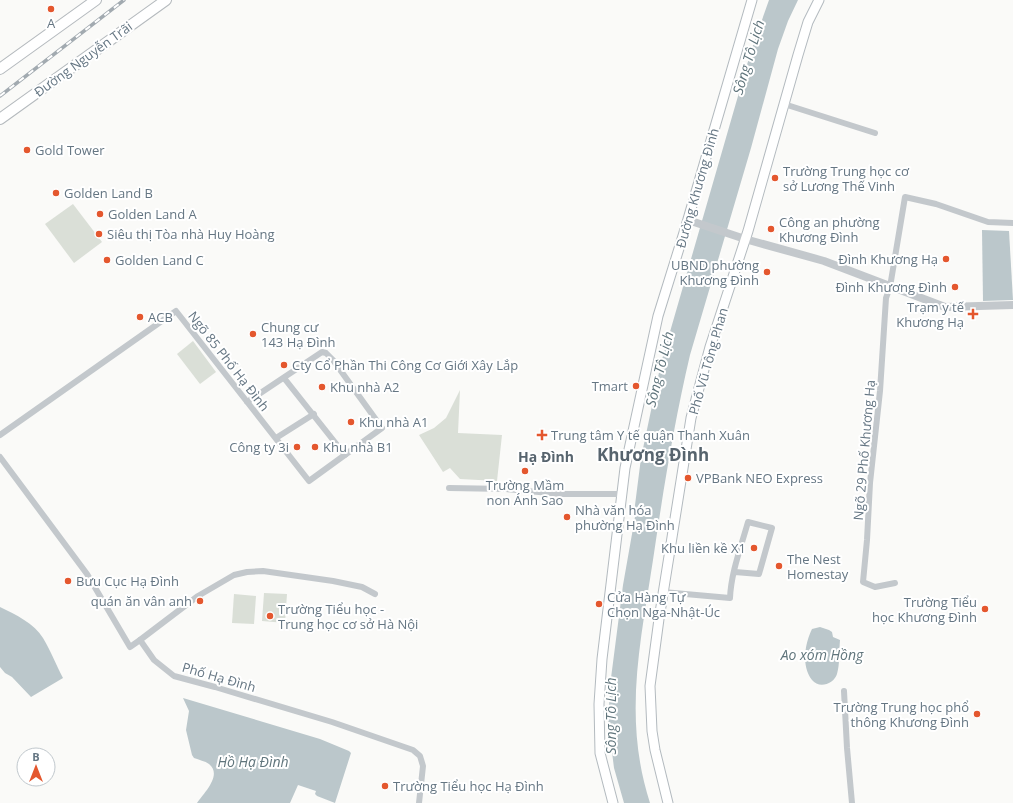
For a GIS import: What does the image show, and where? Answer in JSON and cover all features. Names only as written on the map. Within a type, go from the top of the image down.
[{"type":"main road","points":[[2,68],[96,0]]},
{"type":"main road","name":"Đường Nguyễn Trãi","points":[[0,119],[166,0]]},
{"type":"main road","name":"Đường Khương Đình","points":[[613,803],[600,753],[598,704],[625,468],[658,316],[692,221],[752,0]]},
{"type":"main road","name":"Phố Vũ Tông Phan","points":[[668,803],[655,750],[650,711],[650,686],[663,592],[691,418],[741,237],[784,104],[808,22],[819,0]]},
{"type":"main road","points":[[0,115],[28,99]]},
{"type":"street","points":[[784,104],[875,133]]},
{"type":"street","points":[[890,287],[905,197],[936,204],[988,222],[1013,223]]},
{"type":"street","points":[[692,221],[824,261],[945,307],[1013,306]]},
{"type":"street","name":"Ngõ 29 Phố Khương Hạ","points":[[890,287],[886,298],[880,391],[870,484],[867,540],[862,582],[876,587],[895,584]]},
{"type":"street","name":"Ngõ 85 Phố Hạ Đình","points":[[0,435],[176,311],[309,481],[345,454]]},
{"type":"street","points":[[248,402],[322,352],[326,353],[333,360],[382,428],[345,454],[284,378]]},
{"type":"street","points":[[276,438],[314,414]]},
{"type":"street","points":[[0,457],[87,574],[130,647],[198,596],[234,576],[247,572],[263,571],[333,581],[362,587],[376,594]]},
{"type":"street","points":[[450,488],[506,489],[561,494],[621,494]]},
{"type":"street","points":[[663,592],[730,598],[730,588],[748,522],[772,528],[759,574],[735,572]]},
{"type":"street","name":"Phố Hạ Đình","points":[[140,640],[154,660],[174,676],[332,722],[412,750],[420,756],[423,766],[419,803]]},
{"type":"street","points":[[844,692],[848,771],[852,803]]},
{"type":"shaded area","points":[[73,204],[102,242],[74,263],[45,224]]},
{"type":"shaded area","points":[[193,341],[216,372],[200,384],[177,354]]},
{"type":"shaded area","points":[[460,390],[458,433],[502,435],[497,481],[460,479],[450,468],[443,472],[419,435],[434,428],[446,418]]},
{"type":"shaded area","points":[[264,593],[287,594],[285,623],[262,621]]},
{"type":"shaded area","points":[[234,594],[256,596],[254,624],[232,623]]},
{"type":"water","name":"Sông Tô Lịch","points":[[769,0],[798,0],[788,21],[778,49],[751,148],[690,355],[684,381],[661,509],[643,622],[636,682],[637,742],[642,772],[650,803],[624,803],[614,768],[608,720],[611,678],[623,585],[635,517],[635,505],[641,458],[661,363],[751,51]]},
{"type":"water","points":[[982,230],[1009,231],[1013,300],[983,301]]},
{"type":"water","points":[[0,607],[24,620],[35,628],[49,648],[63,678],[31,697],[0,667]]},
{"type":"water","name":"Ao xóm Hồng","points":[[820,627],[829,630],[832,632],[833,637],[840,640],[837,674],[830,683],[822,685],[815,683],[812,680],[806,668],[805,661],[806,648],[812,629]]},
{"type":"water","name":"Hồ Hạ Đình","points":[[183,698],[320,739],[349,751],[351,753],[335,803],[317,796],[315,794],[316,791],[298,785],[290,803],[197,803],[207,790],[213,779],[214,773],[213,768],[209,764],[194,758],[192,755],[186,730],[189,711]]},
{"type":"railway","points":[[0,96],[124,0]]},
{"type":"place","name":"A","points":[[51,9]]},
{"type":"place","name":"Gold Tower","points":[[27,150]]},
{"type":"place","name":"Trường Trung học cơ sở Lương Thế Vinh","points":[[775,178]]},
{"type":"place","name":"Golden Land B","points":[[56,193]]},
{"type":"place","name":"Golden Land A","points":[[100,214]]},
{"type":"place","name":"Công an phường Khương Đình","points":[[771,229]]},
{"type":"place","name":"Siêu thị Tòa nhà Huy Hoàng","points":[[99,234]]},
{"type":"place","name":"Đình Khương Hạ","points":[[946,259]]},
{"type":"place","name":"Golden Land C","points":[[107,260]]},
{"type":"place","name":"UBND phường Khương Đình","points":[[767,272]]},
{"type":"place","name":"Đình Khương Đình","points":[[955,287]]},
{"type":"place","name":"Trạm y tế Khương Hạ","points":[[973,314]]},
{"type":"place","name":"ACB","points":[[140,317]]},
{"type":"place","name":"Chung cư 143 Hạ Đình","points":[[253,334]]},
{"type":"place","name":"Cty Cổ Phần Thi Công Cơ Giới Xây Lắp","points":[[284,365]]},
{"type":"place","name":"Tmart","points":[[636,386]]},
{"type":"place","name":"Khu nhà A2","points":[[322,387]]},
{"type":"place","name":"Khu nhà A1","points":[[351,422]]},
{"type":"place","name":"Trung tâm Y tế quận Thanh Xuân","points":[[542,435]]},
{"type":"place","name":"Công ty 3i","points":[[297,447]]},
{"type":"place","name":"Khu nhà B1","points":[[315,447]]},
{"type":"place","name":"Trường Mầm non Ánh Sao","points":[[525,471]]},
{"type":"place","name":"VPBank NEO Express","points":[[688,478]]},
{"type":"place","name":"Nhà văn hóa phường Hạ Đình","points":[[567,517]]},
{"type":"place","name":"Khu liền kề X1","points":[[754,548]]},
{"type":"place","name":"The Nest Homestay","points":[[779,566]]},
{"type":"place","name":"Bưu Cục Hạ Đình","points":[[68,581]]},
{"type":"place","name":"quán ăn vân anh","points":[[200,601]]},
{"type":"place","name":"Cửa Hàng Tự Chọn Nga-Nhật-Úc","points":[[599,604]]},
{"type":"place","name":"Trường Tiểu học Khương Đình","points":[[985,609]]},
{"type":"place","name":"Trường Tiểu học - Trung học cơ sở Hà Nội","points":[[270,616]]},
{"type":"place","name":"Trường Trung học phổ thông Khương Đình","points":[[977,714]]},
{"type":"place","name":"Trường Tiểu học Hạ Đình","points":[[385,786]]},
{"type":"district","name":"Khương Đình","points":[[653,454]]},
{"type":"district","name":"Hạ Đình","points":[[546,456]]}]
